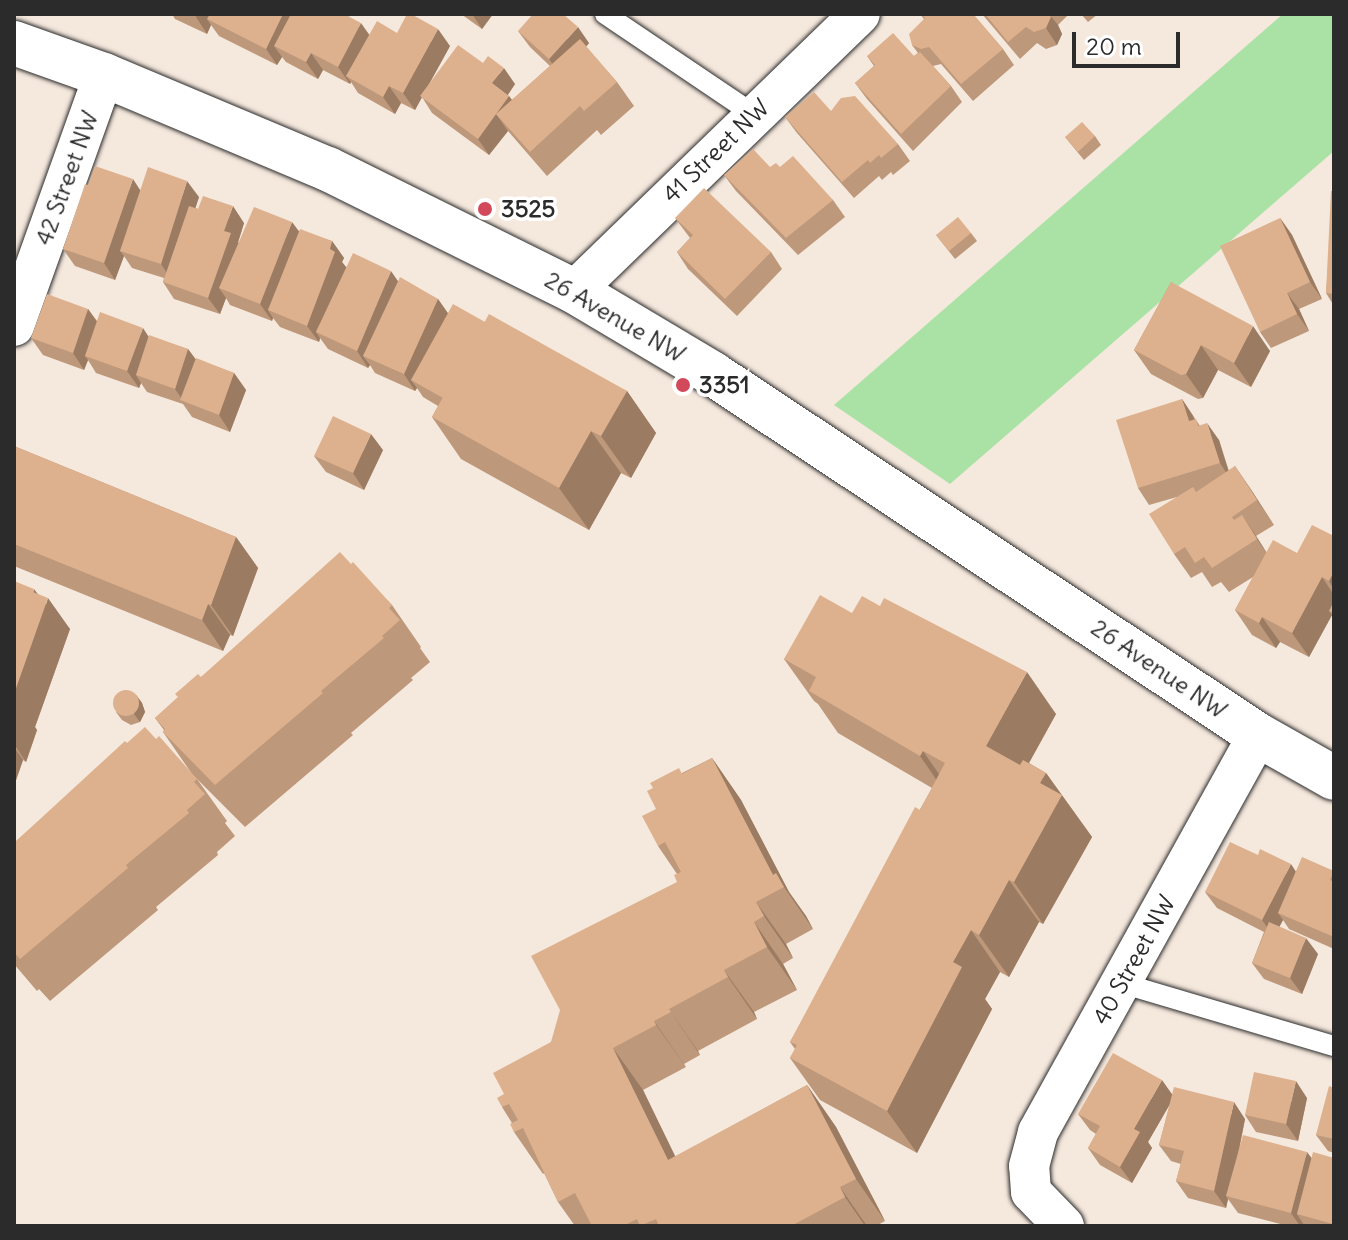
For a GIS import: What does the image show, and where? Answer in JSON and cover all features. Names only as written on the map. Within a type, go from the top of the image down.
[{"type":"street","name":"41 Street NW","points":[[574,291],[753,114],[860,14]]},
{"type":"street","name":"26 Avenue NW","points":[[14,43],[104,75],[328,169],[574,291],[713,374],[1258,735],[1334,778]]},
{"type":"street","name":"42 Street NW","points":[[14,326],[104,75]]},
{"type":"street","name":"40 Street NW","points":[[1064,1226],[1031,1192],[1029,1166],[1038,1132],[1258,735]]},
{"type":"lane","points":[[605,14],[753,114]]},
{"type":"lane","points":[[1121,983],[1334,1046]]},
{"type":"green space","points":[[1283,14],[1334,14],[1334,151],[950,484],[834,405]]},
{"type":"building","points":[[210,14],[283,14],[266,49],[207,19]]},
{"type":"building","points":[[291,14],[344,14],[361,23],[338,67],[311,53],[306,62],[274,46]]},
{"type":"building","points":[[407,14],[438,29],[403,93],[389,86],[383,97],[346,76],[377,21],[397,33]]},
{"type":"building","points":[[533,14],[563,14],[578,27],[549,59],[518,31]]},
{"type":"building","points":[[921,14],[973,14],[1003,49],[961,84],[929,47],[921,49],[912,45],[909,34],[925,18]]},
{"type":"building","points":[[985,14],[1049,14],[1051,17],[1046,28],[1034,32],[1026,27],[1008,42]]},
{"type":"building","points":[[893,33],[914,56],[920,52],[951,86],[901,134],[855,83],[875,65],[867,56]]},
{"type":"building","points":[[580,39],[617,82],[584,111],[580,106],[530,152],[496,114]]},
{"type":"building","points":[[458,45],[483,63],[488,56],[504,68],[492,83],[509,96],[478,139],[420,96]]},
{"type":"building","points":[[814,92],[831,111],[841,98],[855,96],[898,144],[881,158],[879,155],[870,163],[868,160],[842,182],[785,117]]},
{"type":"building","points":[[1082,122],[1095,136],[1078,152],[1065,137]]},
{"type":"building","points":[[753,149],[770,167],[776,163],[780,167],[793,156],[833,200],[786,238],[724,175]]},
{"type":"building","points":[[95,166],[133,179],[104,263],[63,249],[85,184],[88,185]]},
{"type":"building","points":[[148,167],[187,181],[161,264],[120,251]]},
{"type":"building","points":[[704,188],[771,252],[725,299],[677,252],[693,235],[675,218]]},
{"type":"building","points":[[1331,191],[1334,191],[1334,294],[1326,293]]},
{"type":"building","points":[[203,196],[233,206],[224,231],[231,233],[208,298],[163,282],[189,206],[198,209]]},
{"type":"building","points":[[254,207],[292,222],[260,304],[219,288]]},
{"type":"building","points":[[958,217],[971,233],[949,251],[936,235]]},
{"type":"building","points":[[1280,218],[1310,282],[1287,293],[1297,314],[1260,332],[1220,246]]},
{"type":"building","points":[[300,229],[332,241],[330,249],[335,252],[307,326],[268,310]]},
{"type":"building","points":[[353,253],[391,271],[357,351],[316,332]]},
{"type":"building","points":[[400,277],[438,299],[404,374],[363,356]]},
{"type":"building","points":[[1171,282],[1253,326],[1234,363],[1201,345],[1186,374],[1181,375],[1134,350]]},
{"type":"building","points":[[47,294],[88,309],[73,353],[31,338]]},
{"type":"building","points":[[453,304],[485,322],[443,398],[411,380]]},
{"type":"building","points":[[100,312],[143,328],[127,371],[85,356]]},
{"type":"building","points":[[489,314],[627,391],[601,436],[591,431],[559,488],[432,417]]},
{"type":"building","points":[[149,335],[188,349],[175,389],[136,375]]},
{"type":"building","points":[[196,358],[234,373],[219,415],[180,400]]},
{"type":"building","points":[[1182,399],[1189,421],[1196,419],[1198,426],[1207,423],[1220,463],[1138,488],[1116,420]]},
{"type":"building","points":[[333,416],[371,434],[353,473],[314,456]]},
{"type":"building","points":[[14,446],[236,537],[211,605],[208,604],[202,620],[14,544]]},
{"type":"building","points":[[1235,466],[1257,500],[1232,517],[1234,520],[1242,515],[1257,539],[1212,568],[1204,557],[1195,563],[1185,547],[1174,554],[1149,514],[1193,487],[1196,492]]},
{"type":"building","points":[[1312,525],[1334,536],[1334,571],[1329,581],[1322,577],[1292,633],[1262,617],[1259,623],[1235,610],[1273,540],[1297,553]]},
{"type":"building","points":[[340,552],[392,605],[389,608],[400,620],[382,636],[384,638],[321,691],[323,693],[215,785],[163,732],[165,729],[155,718],[178,697],[175,694],[198,674],[201,677]]},
{"type":"building","points":[[14,581],[48,598],[14,694]]},
{"type":"building","points":[[820,595],[852,613],[862,596],[880,606],[884,598],[1027,672],[986,746],[1020,765],[1023,760],[1046,773],[1040,783],[1062,795],[1014,882],[1009,880],[979,935],[971,930],[953,962],[962,967],[887,1111],[790,1058],[797,1045],[790,1042],[915,807],[920,810],[945,763],[923,751],[920,756],[809,691],[816,677],[784,659]]},
{"type":"building","points":[[126,690],[135,694],[139,703],[135,712],[126,716],[117,712],[113,703],[117,694]]},
{"type":"building","points":[[145,727],[156,739],[159,736],[197,779],[194,782],[205,794],[187,810],[189,813],[126,865],[128,868],[20,959],[14,952],[14,843],[125,741],[127,743]]},
{"type":"building","points":[[712,758],[773,875],[776,873],[784,887],[756,902],[764,916],[754,922],[767,947],[724,970],[728,977],[669,1009],[671,1012],[654,1021],[656,1025],[613,1048],[668,1160],[807,1085],[856,1179],[840,1187],[845,1197],[791,1226],[659,1226],[656,1219],[640,1226],[637,1219],[623,1226],[592,1226],[575,1193],[558,1202],[523,1128],[514,1132],[510,1124],[518,1120],[509,1104],[502,1107],[497,1098],[504,1094],[493,1073],[551,1042],[560,1010],[531,956],[677,882],[674,875],[681,872],[665,842],[658,846],[642,816],[656,809],[647,791],[653,788],[650,783],[679,768],[682,774]]},
{"type":"building","points":[[1230,842],[1258,855],[1260,849],[1291,864],[1262,920],[1205,892]]},
{"type":"building","points":[[1302,857],[1334,871],[1330,880],[1334,882],[1334,937],[1278,913]]},
{"type":"building","points":[[1269,922],[1306,938],[1290,978],[1252,963]]},
{"type":"building","points":[[1113,1053],[1162,1080],[1134,1129],[1140,1132],[1120,1167],[1088,1148],[1100,1126],[1078,1114]]},
{"type":"building","points":[[1254,1072],[1296,1081],[1286,1124],[1245,1115]]},
{"type":"building","points":[[1329,1086],[1334,1088],[1334,1139],[1316,1135]]},
{"type":"building","points":[[1174,1087],[1234,1102],[1214,1191],[1176,1181],[1184,1151],[1159,1145]]},
{"type":"building","points":[[1243,1135],[1307,1152],[1291,1213],[1226,1196]]},
{"type":"building","points":[[1313,1152],[1334,1158],[1333,1224],[1297,1214]]},
{"type":"place","name":"3525","points":[[485,209]]},
{"type":"place","name":"3351","points":[[683,385]]}]
